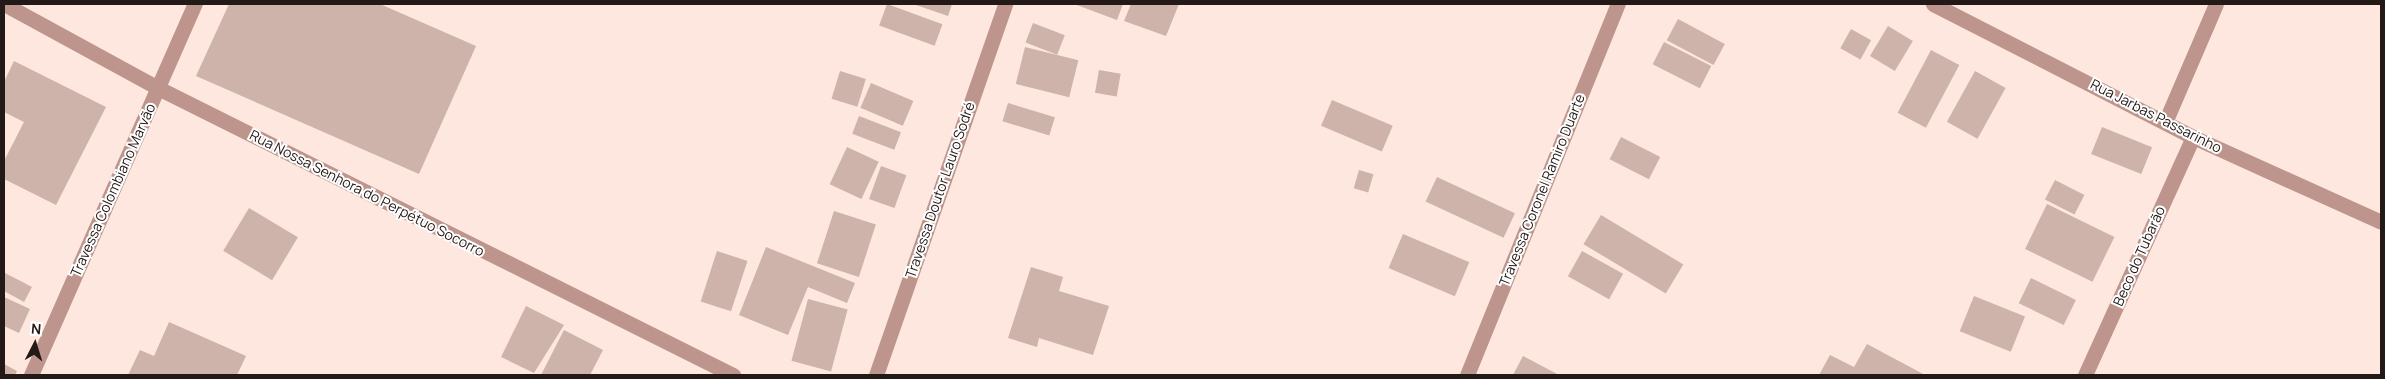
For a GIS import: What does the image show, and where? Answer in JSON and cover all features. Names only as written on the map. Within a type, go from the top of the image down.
[{"type":"street","name":"Rua Nossa Senhora do Perpétuo Socorro","points":[[4,4],[158,88],[733,375]]},
{"type":"street","name":"Travessa Colombiano Marvão","points":[[31,375],[195,4]]},
{"type":"street","name":"Travessa Doutor Lauro Sodré","points":[[876,375],[1005,4]]},
{"type":"street","name":"Travessa Coronel Ramiro Duarte","points":[[1467,375],[1618,4]]},
{"type":"street","name":"Rua Jarbas Passarinho","points":[[1933,4],[2166,120],[2193,137],[2381,222]]},
{"type":"street","points":[[2166,120],[2216,4]]},
{"type":"street","name":"Beco do Tubarão","points":[[2085,375],[2193,137]]},
{"type":"building","points":[[229,4],[380,4],[476,46],[419,174],[196,76]]},
{"type":"building","points":[[887,4],[942,24],[935,46],[879,26]]},
{"type":"building","points":[[913,4],[952,4],[948,16]]},
{"type":"building","points":[[1074,4],[1123,4],[1117,20]]},
{"type":"building","points":[[1131,4],[1179,4],[1166,36],[1124,21]]},
{"type":"building","points":[[1678,19],[1725,44],[1714,65],[1667,40]]},
{"type":"building","points":[[1033,23],[1065,35],[1057,55],[1025,43]]},
{"type":"building","points":[[1888,26],[1913,41],[1895,71],[1870,56]]},
{"type":"building","points":[[1851,29],[1871,40],[1860,59],[1840,48]]},
{"type":"building","points":[[1664,42],[1711,66],[1700,88],[1653,64]]},
{"type":"building","points":[[1025,47],[1078,60],[1069,97],[1016,84]]},
{"type":"building","points":[[1931,50],[1959,65],[1926,128],[1898,113]]},
{"type":"building","points":[[14,61],[106,107],[56,205],[4,179],[4,161],[24,122],[4,112],[4,82]]},
{"type":"building","points":[[1099,70],[1121,74],[1117,96],[1095,93]]},
{"type":"building","points":[[840,71],[866,79],[857,107],[832,99]]},
{"type":"building","points":[[1975,71],[2006,88],[1977,139],[1947,122]]},
{"type":"building","points":[[871,83],[913,101],[903,126],[860,108]]},
{"type":"building","points":[[1332,100],[1393,126],[1382,152],[1321,126]]},
{"type":"building","points":[[1008,103],[1055,117],[1049,135],[1002,121]]},
{"type":"building","points":[[859,116],[901,132],[894,150],[852,134]]},
{"type":"building","points":[[2102,127],[2152,147],[2141,174],[2091,154]]},
{"type":"building","points":[[1621,137],[1660,157],[1649,179],[1610,159]]},
{"type":"building","points":[[847,147],[879,162],[861,199],[830,184]]},
{"type":"building","points":[[881,166],[906,175],[894,208],[869,199]]},
{"type":"building","points":[[1359,170],[1373,174],[1368,192],[1354,188]]},
{"type":"building","points":[[1437,177],[1515,213],[1504,238],[1426,201]]},
{"type":"building","points":[[2055,180],[2084,195],[2074,215],[2045,200]]},
{"type":"building","points":[[2047,204],[2114,237],[2092,282],[2025,249]]},
{"type":"building","points":[[249,208],[298,237],[272,280],[223,251]]},
{"type":"building","points":[[834,211],[876,225],[859,277],[817,263]]},
{"type":"building","points":[[1601,215],[1683,264],[1666,294],[1583,244]]},
{"type":"building","points":[[1403,234],[1469,262],[1455,296],[1389,268]]},
{"type":"building","points":[[766,247],[855,283],[847,303],[808,287],[788,335],[739,315]]},
{"type":"building","points":[[717,251],[747,261],[731,311],[701,301]]},
{"type":"building","points":[[1582,251],[1623,274],[1609,299],[1568,276]]},
{"type":"building","points":[[1031,267],[1063,277],[1059,291],[1109,306],[1093,355],[1039,338],[1037,347],[1008,338]]},
{"type":"building","points":[[5,273],[32,287],[24,302],[4,291]]},
{"type":"building","points":[[2031,278],[2076,300],[2064,325],[2019,303]]},
{"type":"building","points":[[1974,296],[2025,317],[2011,352],[1960,331]]},
{"type":"building","points":[[4,297],[30,309],[19,333],[4,326]]},
{"type":"building","points":[[808,299],[848,310],[831,371],[791,361]]},
{"type":"building","points":[[526,306],[564,325],[534,373],[501,357]]},
{"type":"building","points":[[169,322],[246,356],[237,375],[128,375],[140,350],[154,356]]},
{"type":"building","points":[[564,330],[603,350],[590,375],[541,375]]},
{"type":"building","points":[[1867,344],[1925,375],[1819,375],[1830,355],[1854,367]]},
{"type":"building","points":[[1523,356],[1559,375],[1513,375]]},
{"type":"building","points":[[4,364],[17,371],[15,375],[4,375]]}]
